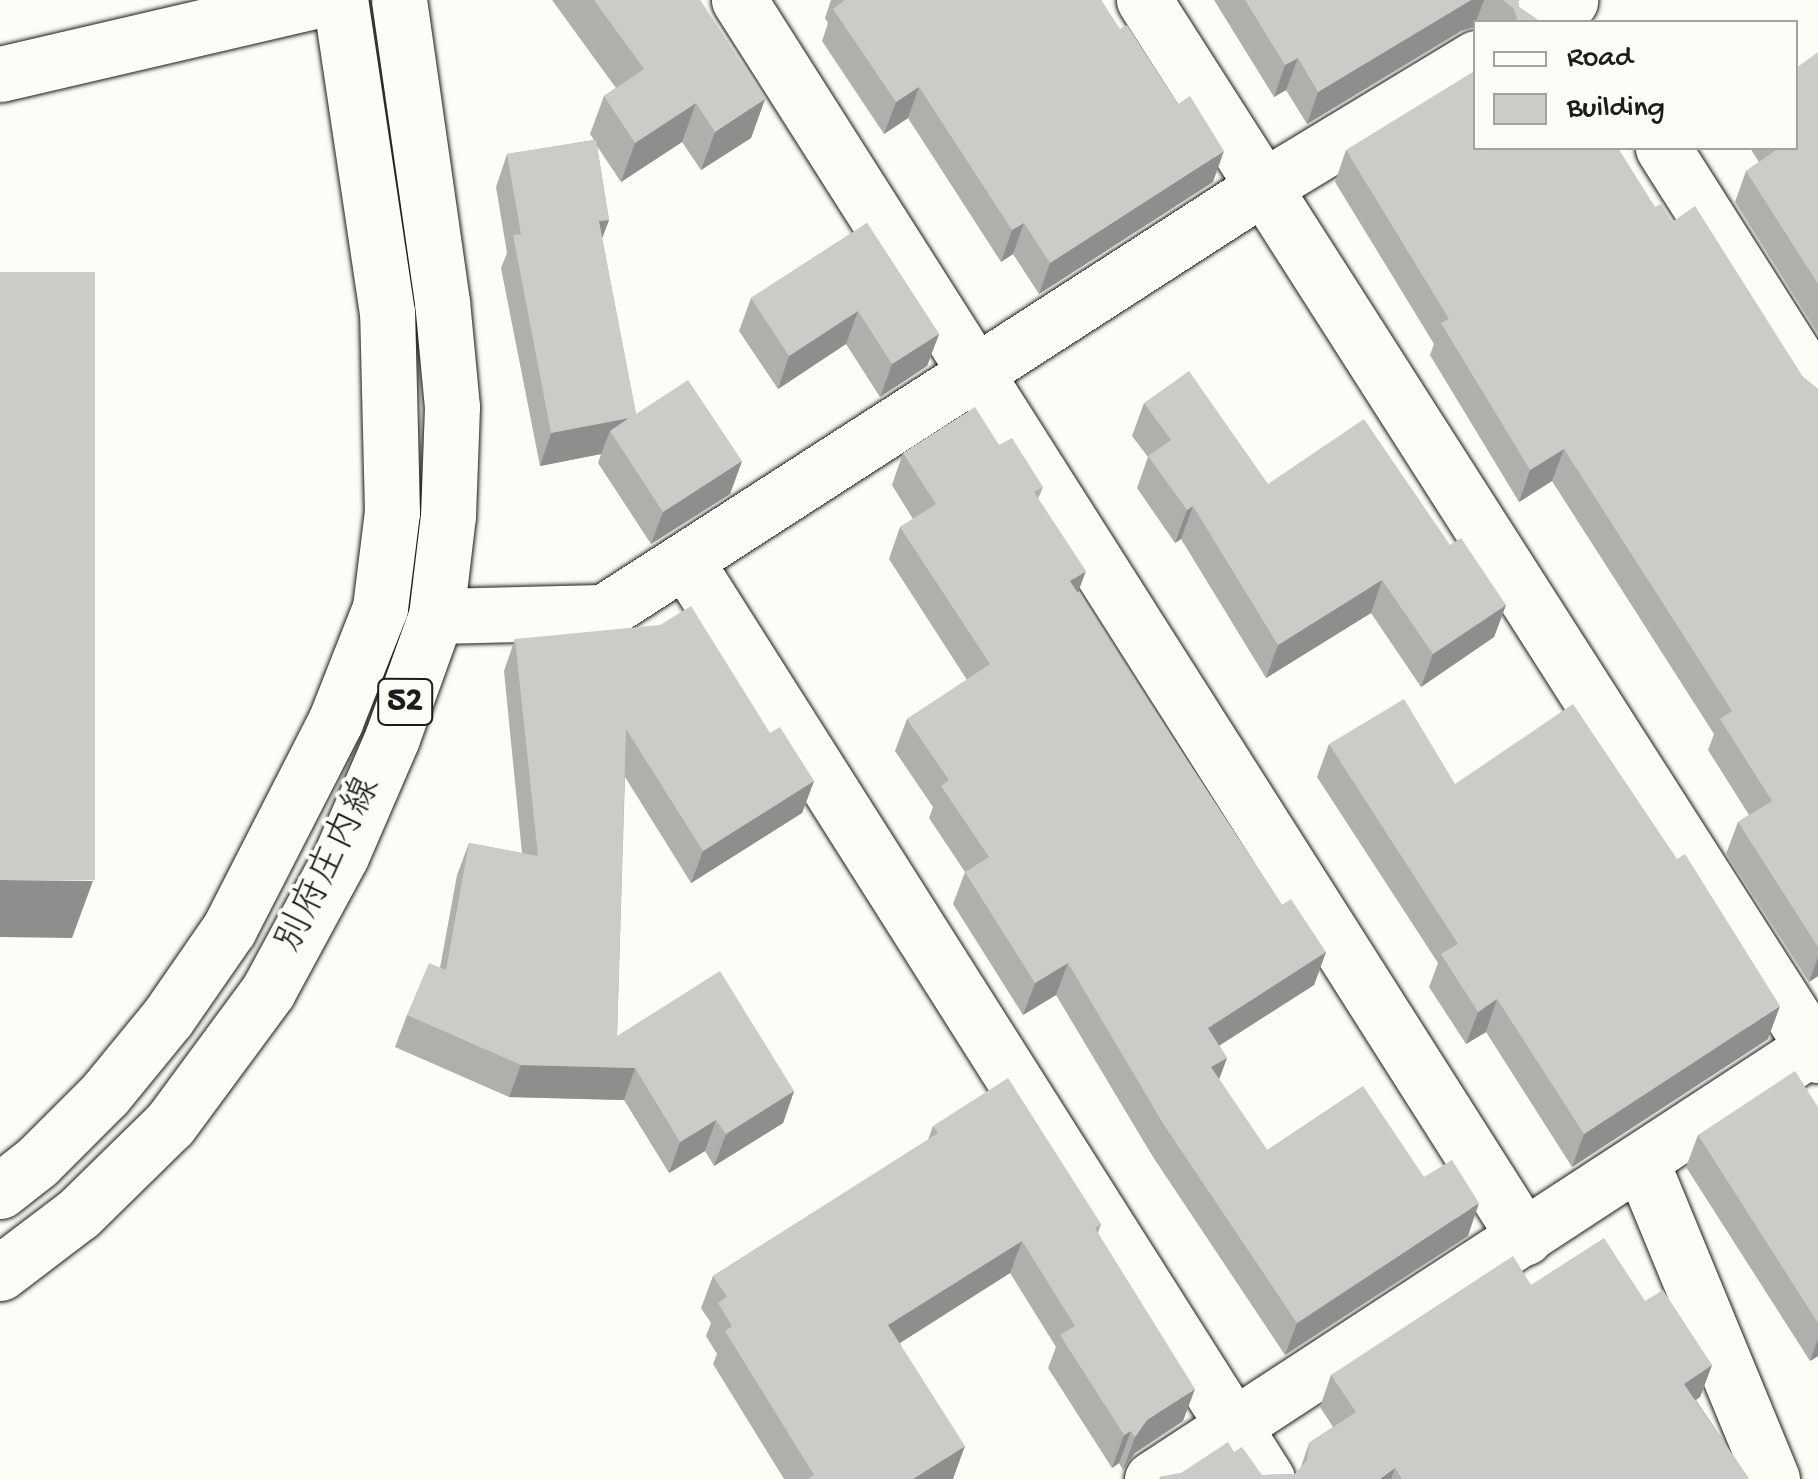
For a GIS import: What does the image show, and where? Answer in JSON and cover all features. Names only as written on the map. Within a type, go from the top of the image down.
[{"type":"street","points":[[0,74],[319,0]]},
{"type":"street","name":"別府庄内線","points":[[0,1191],[37,1162],[105,1094],[168,1018],[229,929],[335,722],[380,608],[392,512],[393,412],[387,313],[340,0]]},
{"type":"street","name":"別府庄内線","points":[[0,1274],[79,1214],[170,1124],[268,991],[340,856],[392,738],[436,616],[448,516],[452,407],[442,302],[399,0]]},
{"type":"street","points":[[739,0],[1526,1238]]},
{"type":"street","points":[[1144,0],[1817,1048],[1152,1479]]},
{"type":"street","points":[[1537,20],[1570,0]]},
{"type":"street","points":[[436,616],[604,612],[1263,187],[1473,60]]},
{"type":"street","points":[[1664,150],[1818,392]]},
{"type":"street","points":[[685,560],[1267,1479]]},
{"type":"street","points":[[1641,1161],[1772,1479]]},
{"type":"building","points":[[594,0],[700,0],[765,99],[715,132],[696,103],[635,143],[604,96],[644,69]]},
{"type":"building","points":[[845,0],[1101,0],[1120,29],[1127,25],[1178,104],[1190,96],[1224,151],[1050,263],[1024,223],[1012,230],[919,87],[896,102],[833,9]]},
{"type":"building","points":[[1245,0],[1471,0],[1318,92],[1298,58],[1285,65]]},
{"type":"building","points":[[1503,0],[1518,0],[1519,7],[1538,20],[1517,20],[1514,9]]},
{"type":"building","points":[[1818,52],[1818,284],[1746,171],[1776,150],[1798,150],[1798,67]]},
{"type":"building","points":[[1473,72],[1473,150],[1619,150],[1655,207],[1661,204],[1672,222],[1695,206],[1803,377],[1818,389],[1818,947],[1738,822],[1772,801],[1720,719],[1732,711],[1564,449],[1530,470],[1441,323],[1449,319],[1346,150]]},
{"type":"building","points":[[596,140],[609,220],[599,221],[636,414],[688,380],[742,461],[663,512],[610,431],[629,418],[551,433],[513,235],[521,234],[507,154]]},
{"type":"building","points":[[867,223],[939,334],[892,364],[858,311],[789,356],[751,298]]},
{"type":"building","points":[[0,272],[95,272],[95,880],[0,880]]},
{"type":"building","points":[[1189,371],[1268,484],[1364,419],[1450,545],[1461,538],[1506,605],[1433,654],[1382,580],[1278,645],[1193,506],[1187,510],[1148,456],[1171,440],[1144,403]]},
{"type":"building","points":[[975,407],[999,445],[1012,438],[1043,487],[1034,492],[1086,571],[1070,581],[1282,905],[1291,899],[1326,952],[1208,1028],[1227,1058],[1211,1067],[1267,1150],[1363,1086],[1424,1177],[1452,1160],[1479,1203],[1297,1323],[1164,1125],[1068,963],[1035,983],[965,872],[989,857],[941,786],[949,780],[907,719],[990,664],[900,527],[936,504],[903,453]]},
{"type":"building","points":[[691,606],[770,733],[780,727],[814,781],[703,851],[626,729],[617,1036],[720,971],[794,1091],[726,1134],[716,1120],[680,1142],[635,1068],[521,1065],[407,1015],[429,963],[446,970],[469,843],[538,856],[515,639],[660,625]]},
{"type":"building","points":[[1404,699],[1455,784],[1573,704],[1677,859],[1685,854],[1780,1006],[1584,1134],[1497,999],[1478,1012],[1441,954],[1458,944],[1329,744]]},
{"type":"building","points":[[1795,1071],[1818,1107],[1818,1323],[1698,1135]]},
{"type":"building","points":[[1008,1078],[1101,1224],[1095,1228],[1195,1389],[1147,1420],[1135,1437],[1131,1431],[1124,1435],[1060,1335],[1075,1326],[1022,1241],[888,1325],[965,1446],[913,1479],[808,1479],[814,1475],[725,1331],[732,1326],[718,1303],[727,1297],[713,1276],[938,1133],[933,1126]]},
{"type":"building","points":[[1604,1238],[1645,1301],[1663,1290],[1712,1365],[1684,1384],[1749,1479],[1402,1479],[1395,1468],[1380,1479],[1161,1479],[1181,1473],[1228,1442],[1234,1452],[1242,1447],[1262,1475],[1295,1474],[1307,1460],[1309,1443],[1356,1412],[1331,1375],[1513,1256],[1531,1285]]}]
